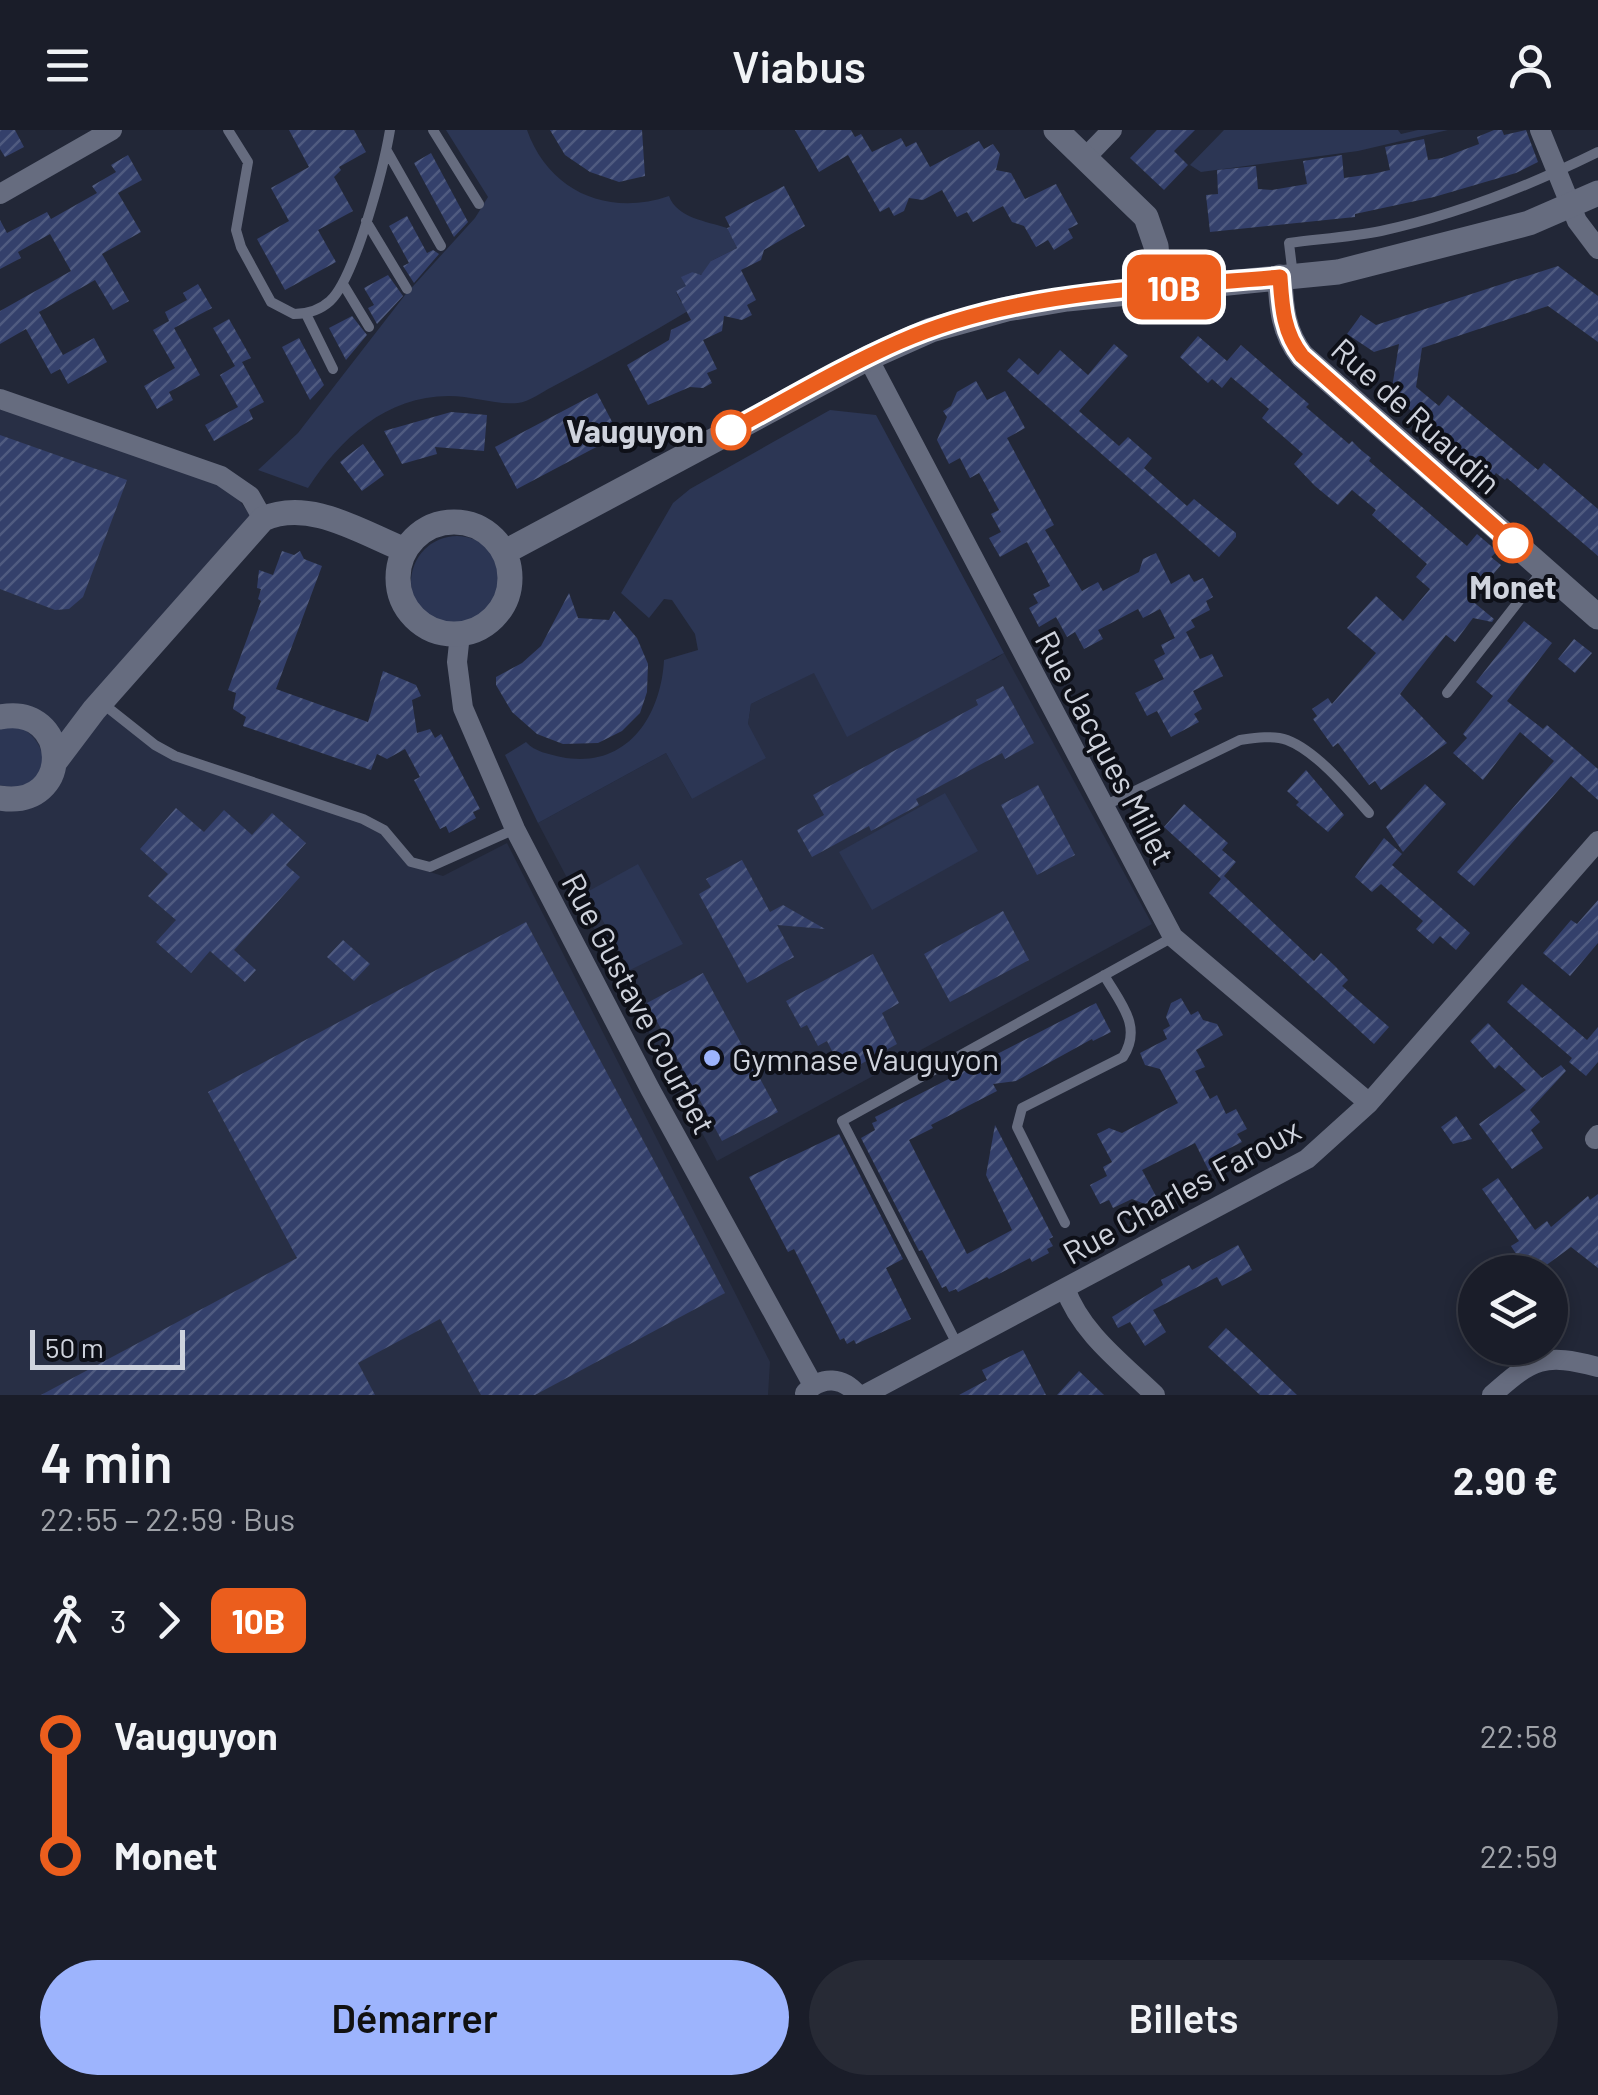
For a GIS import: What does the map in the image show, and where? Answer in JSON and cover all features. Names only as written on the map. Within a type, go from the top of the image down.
[{"type":"street","points":[[0,194],[112,130]]},
{"type":"street","points":[[1056,130],[1146,217],[1156,246],[1160,289]]},
{"type":"street","points":[[1086,157],[1112,130]]},
{"type":"street","points":[[1540,130],[1577,221],[1598,248]]},
{"type":"street","points":[[504,552],[868,358],[931,330],[1007,309],[1338,272],[1389,262],[1529,223],[1598,194]]},
{"type":"street","name":"Rue de Ruaudin","points":[[1287,277],[1282,314],[1292,344],[1302,356],[1598,617]]},
{"type":"street","name":"Rue Jacques Millet","points":[[868,358],[1173,937],[1369,1103]]},
{"type":"street","points":[[0,399],[222,476],[250,496],[263,519]]},
{"type":"street","points":[[54,763],[98,706],[263,519],[276,513],[312,513],[405,550]]},
{"type":"street","points":[[458,522],[488,533],[504,552],[510,582],[502,609],[479,629],[460,634],[430,630],[406,608],[398,582],[405,550],[420,533],[438,524],[458,522]]},
{"type":"street","name":"Rue Gustave Courbet","points":[[460,634],[457,662],[463,708],[515,828],[809,1390]]},
{"type":"street","points":[[1,711],[37,723],[66,721],[98,706]]},
{"type":"street","points":[[0,798],[19,799],[36,792],[50,778],[54,763],[52,741],[37,723]]},
{"type":"street","name":"Rue Charles Faroux","points":[[861,1395],[1307,1158],[1369,1103],[1598,841]]},
{"type":"street","points":[[1065,1288],[1073,1309],[1088,1329],[1155,1395]]},
{"type":"street","points":[[1492,1395],[1522,1368],[1541,1359],[1564,1358],[1598,1366]]},
{"type":"street","points":[[809,1390],[838,1380],[861,1395]]},
{"type":"lane","points":[[228,130],[248,162],[236,230],[241,247],[271,302],[294,314],[306,314],[332,300],[343,284],[366,221],[390,130]]},
{"type":"lane","points":[[433,130],[479,204]]},
{"type":"lane","points":[[386,151],[441,246]]},
{"type":"lane","points":[[1287,277],[1289,243],[1380,231],[1461,210],[1598,152]]},
{"type":"lane","points":[[366,221],[406,289]]},
{"type":"lane","points":[[343,284],[369,328]]},
{"type":"lane","points":[[306,314],[333,369]]},
{"type":"lane","points":[[1447,694],[1543,569]]},
{"type":"lane","points":[[98,706],[175,756],[363,819],[384,830],[411,862],[430,866],[448,861],[515,828]]},
{"type":"lane","points":[[1103,806],[1240,740],[1260,738],[1286,739],[1306,752],[1340,780],[1369,813]]},
{"type":"lane","points":[[958,1344],[842,1120],[1173,937]]},
{"type":"lane","points":[[1064,1223],[1017,1127],[1022,1108],[1123,1057],[1132,1043],[1131,1023],[1104,974]]},
{"type":"shaded area","points":[[446,130],[527,130],[550,169],[566,184],[604,201],[647,202],[669,196],[685,214],[727,228],[737,248],[711,261],[710,270],[682,277],[686,286],[676,292],[681,302],[688,299],[693,308],[531,399],[510,403],[449,396],[405,403],[350,437],[308,488],[258,470],[298,433],[405,295],[475,218],[488,197]]},
{"type":"shaded area","points":[[1224,130],[1398,130],[1401,134],[1448,130],[1358,151],[1201,172],[1190,165]]},
{"type":"shaded area","points":[[0,407],[229,487],[254,520],[95,700],[153,747],[380,833],[410,866],[443,876],[507,843],[770,1362],[768,1395],[0,1395]]},
{"type":"shaded area","points":[[830,410],[876,415],[1004,653],[847,737],[814,673],[751,704],[748,724],[766,758],[692,799],[666,753],[538,823],[505,755],[526,742],[547,754],[584,759],[621,747],[636,735],[656,701],[664,660],[698,650],[695,634],[672,600],[664,599],[649,618],[621,593],[673,503],[690,489]]},
{"type":"shaded area","points":[[457,536],[483,544],[495,556],[503,582],[495,608],[483,620],[457,628],[431,620],[419,608],[411,582],[419,556],[431,544]]},
{"type":"shaded area","points":[[1004,653],[1152,924],[717,1161],[538,823],[666,753],[692,799],[748,724],[751,704],[815,672],[994,660]]},
{"type":"shaded area","points":[[19,726],[40,747],[41,769],[27,784],[0,785],[0,728]]},
{"type":"shaded area","points":[[945,793],[978,851],[872,910],[839,852]]},
{"type":"shaded area","points":[[638,864],[683,944],[630,970],[587,892]]},
{"type":"building","points":[[0,130],[15,130],[24,147],[5,157],[0,149]]},
{"type":"building","points":[[289,130],[354,130],[366,152],[339,167],[341,170],[334,177],[353,211],[318,230],[336,262],[285,290],[257,239],[289,221],[271,188],[309,167]]},
{"type":"building","points":[[550,130],[642,130],[645,176],[619,182],[590,172],[565,155]]},
{"type":"building","points":[[795,130],[851,130],[855,137],[861,134],[872,152],[901,138],[906,147],[916,142],[930,167],[979,141],[984,149],[993,144],[1000,154],[996,170],[1011,173],[1025,199],[1056,184],[1078,224],[1068,229],[1073,238],[1054,250],[1048,240],[1036,247],[1024,226],[1012,222],[1003,206],[973,222],[967,212],[957,217],[942,190],[923,200],[909,198],[904,211],[894,216],[889,207],[880,212],[848,155],[819,172]]},
{"type":"building","points":[[1157,130],[1195,130],[1174,151],[1188,165],[1164,190],[1130,158]]},
{"type":"building","points":[[1502,130],[1504,135],[1526,130],[1538,162],[1516,173],[1355,217],[1210,232],[1206,195],[1218,194],[1217,170],[1256,166],[1258,189],[1272,190],[1307,184],[1303,161],[1342,155],[1344,178],[1372,174],[1390,170],[1385,147],[1424,139],[1428,160],[1442,158],[1479,144],[1477,137]]},
{"type":"building","points":[[431,153],[468,222],[454,237],[414,163]]},
{"type":"building","points":[[128,155],[142,180],[118,193],[141,232],[102,254],[129,301],[113,310],[95,280],[39,312],[63,355],[94,338],[107,362],[68,384],[60,369],[51,374],[26,329],[0,344],[0,311],[71,271],[50,234],[18,252],[21,258],[0,269],[0,220],[7,233],[47,212],[51,219],[97,193],[92,186],[116,172],[111,165]]},
{"type":"building","points":[[784,186],[805,226],[764,250],[761,260],[741,270],[756,300],[747,305],[752,315],[742,320],[724,316],[722,331],[703,340],[717,369],[707,373],[712,383],[703,388],[690,387],[648,405],[627,365],[669,340],[671,330],[691,320],[676,291],[686,286],[681,277],[692,272],[701,275],[711,261],[737,248],[725,217]]},
{"type":"building","points":[[407,216],[427,253],[433,250],[439,254],[414,283],[403,266],[409,263],[389,226]]},
{"type":"building","points":[[1558,266],[1598,296],[1598,342],[1548,306],[1422,348],[1416,387],[1439,406],[1448,395],[1538,470],[1544,463],[1598,509],[1598,556],[1507,478],[1496,473],[1492,478],[1391,394],[1399,344],[1374,352],[1347,334],[1361,315],[1376,325]]},
{"type":"building","points":[[388,275],[403,296],[377,324],[368,308],[374,305],[364,288]]},
{"type":"building","points":[[198,284],[212,308],[174,328],[200,375],[169,392],[173,400],[157,409],[144,386],[175,368],[153,330],[169,321],[165,312],[187,300],[183,293]]},
{"type":"building","points":[[352,316],[367,335],[346,360],[329,328]]},
{"type":"building","points":[[229,319],[251,358],[242,362],[264,402],[249,410],[253,419],[214,441],[205,425],[238,407],[220,375],[235,366],[213,328]]},
{"type":"building","points":[[1198,336],[1227,361],[1241,345],[1309,404],[1306,407],[1349,444],[1352,441],[1371,458],[1369,461],[1467,546],[1477,534],[1497,551],[1491,557],[1501,565],[1471,600],[1494,619],[1492,622],[1473,618],[1455,642],[1446,635],[1400,694],[1447,743],[1381,790],[1375,781],[1369,785],[1338,743],[1333,747],[1313,719],[1317,716],[1312,709],[1328,698],[1332,704],[1376,653],[1347,628],[1376,596],[1403,621],[1430,589],[1416,577],[1427,564],[1372,515],[1376,510],[1352,490],[1338,505],[1315,486],[1294,464],[1303,454],[1262,418],[1269,409],[1231,377],[1222,388],[1212,379],[1208,383],[1180,357]]},
{"type":"building","points":[[299,338],[324,385],[310,400],[282,347]]},
{"type":"building","points":[[1114,344],[1128,356],[1079,411],[1119,446],[1128,437],[1152,458],[1144,468],[1187,506],[1194,499],[1236,533],[1219,557],[1007,371],[1019,358],[1038,375],[1060,350],[1088,375]]},
{"type":"building","points":[[976,381],[987,400],[1005,391],[1025,428],[1007,438],[1054,525],[1045,530],[1082,591],[1098,582],[1103,591],[1139,572],[1143,559],[1156,553],[1171,584],[1189,574],[1194,582],[1203,578],[1213,597],[1206,601],[1210,610],[1191,620],[1195,627],[1186,632],[1200,659],[1212,654],[1223,676],[1193,691],[1202,709],[1194,714],[1199,722],[1171,737],[1157,711],[1147,716],[1135,693],[1164,679],[1154,660],[1165,654],[1161,645],[1175,638],[1160,609],[1143,618],[1138,609],[1098,630],[1103,639],[1084,649],[1075,632],[1067,637],[1056,617],[1039,627],[1029,608],[1038,603],[1033,594],[1050,586],[1027,542],[1000,557],[989,538],[1001,532],[991,514],[999,510],[984,482],[979,473],[970,478],[960,458],[949,464],[937,440],[947,417],[943,411],[951,406],[957,392]]},
{"type":"building","points":[[597,393],[619,435],[517,489],[495,447]]},
{"type":"building","points":[[451,412],[487,415],[484,451],[435,447],[437,454],[402,464],[384,431]]},
{"type":"building","points":[[0,435],[127,480],[83,597],[69,609],[55,610],[0,589]]},
{"type":"building","points":[[363,444],[384,475],[362,491],[340,462]]},
{"type":"building","points":[[282,551],[294,555],[300,551],[304,559],[322,566],[276,689],[368,722],[383,671],[416,685],[421,696],[412,700],[417,733],[430,729],[435,738],[441,734],[480,809],[473,812],[476,818],[449,833],[446,826],[440,829],[414,780],[420,777],[405,749],[387,759],[377,754],[371,770],[243,726],[246,717],[233,709],[236,693],[228,690],[261,601],[261,589],[257,588],[259,570],[273,575]]},
{"type":"building","points":[[569,593],[578,618],[609,620],[614,611],[637,638],[648,664],[647,692],[640,713],[622,731],[598,743],[563,744],[537,734],[512,712],[496,685],[496,677],[522,663],[541,646]]},
{"type":"building","points":[[1524,621],[1552,643],[1507,701],[1543,729],[1547,725],[1598,769],[1598,800],[1571,776],[1474,886],[1457,872],[1554,761],[1520,732],[1483,780],[1453,753],[1493,696],[1476,682]]},
{"type":"building","points":[[1574,639],[1592,653],[1575,673],[1558,659]]},
{"type":"building","points":[[1003,686],[1034,743],[1005,759],[1002,753],[916,799],[919,805],[812,857],[797,830],[824,815],[813,795],[978,705],[976,700]]},
{"type":"building","points":[[1306,770],[1344,815],[1328,832],[1296,805],[1299,802],[1287,791]]},
{"type":"building","points":[[1425,784],[1446,804],[1403,852],[1386,827]]},
{"type":"building","points":[[1038,785],[1075,855],[1037,875],[1001,805]]},
{"type":"building","points":[[1184,804],[1228,843],[1222,850],[1236,862],[1224,876],[1314,961],[1321,953],[1348,980],[1342,986],[1389,1027],[1374,1044],[1209,893],[1221,879],[1164,827]]},
{"type":"building","points":[[176,808],[204,832],[224,810],[252,835],[272,813],[306,843],[286,865],[300,877],[234,950],[256,970],[245,982],[210,951],[191,973],[156,942],[176,920],[148,896],[168,874],[140,849]]},
{"type":"building","points":[[1384,838],[1402,854],[1392,865],[1470,933],[1456,950],[1440,936],[1433,944],[1416,929],[1423,921],[1381,884],[1372,892],[1355,877]]},
{"type":"building","points":[[742,860],[770,912],[783,905],[825,929],[777,925],[794,957],[747,983],[699,894],[711,887],[706,879]]},
{"type":"building","points":[[1598,900],[1598,943],[1570,976],[1543,953],[1571,920],[1577,924]]},
{"type":"building","points":[[1003,911],[1029,960],[950,1002],[924,954]]},
{"type":"building","points":[[526,922],[725,1293],[535,1395],[481,1395],[440,1319],[358,1363],[375,1395],[41,1395],[297,1258],[208,1092]]},
{"type":"building","points":[[343,940],[370,964],[354,981],[327,957]]},
{"type":"building","points":[[873,954],[899,1003],[882,1013],[897,1044],[861,1064],[856,1053],[838,1063],[827,1041],[818,1046],[807,1025],[801,1028],[786,1001]]},
{"type":"building","name":"Gymnase Vauguyon","points":[[703,973],[778,1112],[722,1141],[647,1003]]},
{"type":"building","points":[[1522,984],[1587,1040],[1598,1027],[1598,1062],[1586,1076],[1569,1062],[1572,1058],[1507,1002]]},
{"type":"building","points":[[1181,998],[1191,1015],[1198,1011],[1203,1020],[1217,1024],[1223,1035],[1196,1050],[1205,1067],[1195,1071],[1210,1099],[1217,1095],[1226,1114],[1236,1109],[1247,1129],[1237,1134],[1242,1142],[1224,1151],[1220,1165],[1209,1171],[1195,1143],[1142,1170],[1157,1198],[1145,1204],[1132,1199],[1113,1208],[1109,1200],[1100,1204],[1090,1185],[1107,1176],[1103,1167],[1112,1162],[1097,1134],[1109,1128],[1122,1133],[1178,1103],[1160,1069],[1145,1065],[1140,1053],[1167,1039],[1163,1030],[1170,1026],[1166,1017],[1171,1003]]},
{"type":"building","points":[[1096,1003],[1111,1032],[1016,1081],[993,1084],[997,1091],[909,1140],[967,1254],[1012,1230],[986,1175],[995,1125],[1053,1237],[1049,1239],[1053,1246],[1047,1249],[1049,1253],[1032,1262],[1030,1258],[989,1279],[949,1292],[946,1286],[942,1288],[922,1250],[919,1251],[861,1138],[875,1130],[875,1117]]},
{"type":"building","points":[[1488,1023],[1542,1078],[1561,1065],[1566,1071],[1530,1110],[1540,1122],[1531,1130],[1543,1148],[1512,1169],[1479,1124],[1526,1090],[1499,1065],[1495,1069],[1470,1041]]},
{"type":"building","points":[[1456,1116],[1472,1139],[1453,1144],[1441,1127]]},
{"type":"building","points":[[839,1134],[903,1259],[886,1268],[911,1319],[856,1344],[854,1340],[847,1344],[844,1338],[840,1340],[794,1249],[788,1252],[749,1177]]},
{"type":"building","points":[[1498,1178],[1535,1230],[1547,1221],[1551,1227],[1588,1196],[1590,1200],[1598,1194],[1598,1268],[1571,1247],[1560,1255],[1517,1255],[1511,1246],[1519,1241],[1482,1189]]},
{"type":"building","points":[[1238,1245],[1252,1270],[1222,1286],[1217,1277],[1153,1310],[1166,1332],[1145,1346],[1130,1322],[1118,1328],[1112,1317],[1163,1285],[1161,1280],[1189,1265],[1192,1270]]},
{"type":"building","points":[[1226,1328],[1297,1395],[1260,1395],[1208,1347]]},
{"type":"building","points":[[1023,1350],[1046,1395],[959,1395],[987,1380],[982,1370]]},
{"type":"building","points":[[1079,1371],[1104,1395],[1057,1395]]},
{"type":"bus line","name":"10B","points":[[731,430],[900,342],[970,318],[1066,299],[1280,277],[1282,314],[1292,344],[1302,356],[1513,543]]},
{"type":"place","name":"Vauguyon","points":[[731,430]]},
{"type":"place","name":"Monet","points":[[1513,543]]},
{"type":"place","name":"Gymnase Vauguyon","points":[[712,1058]]}]
